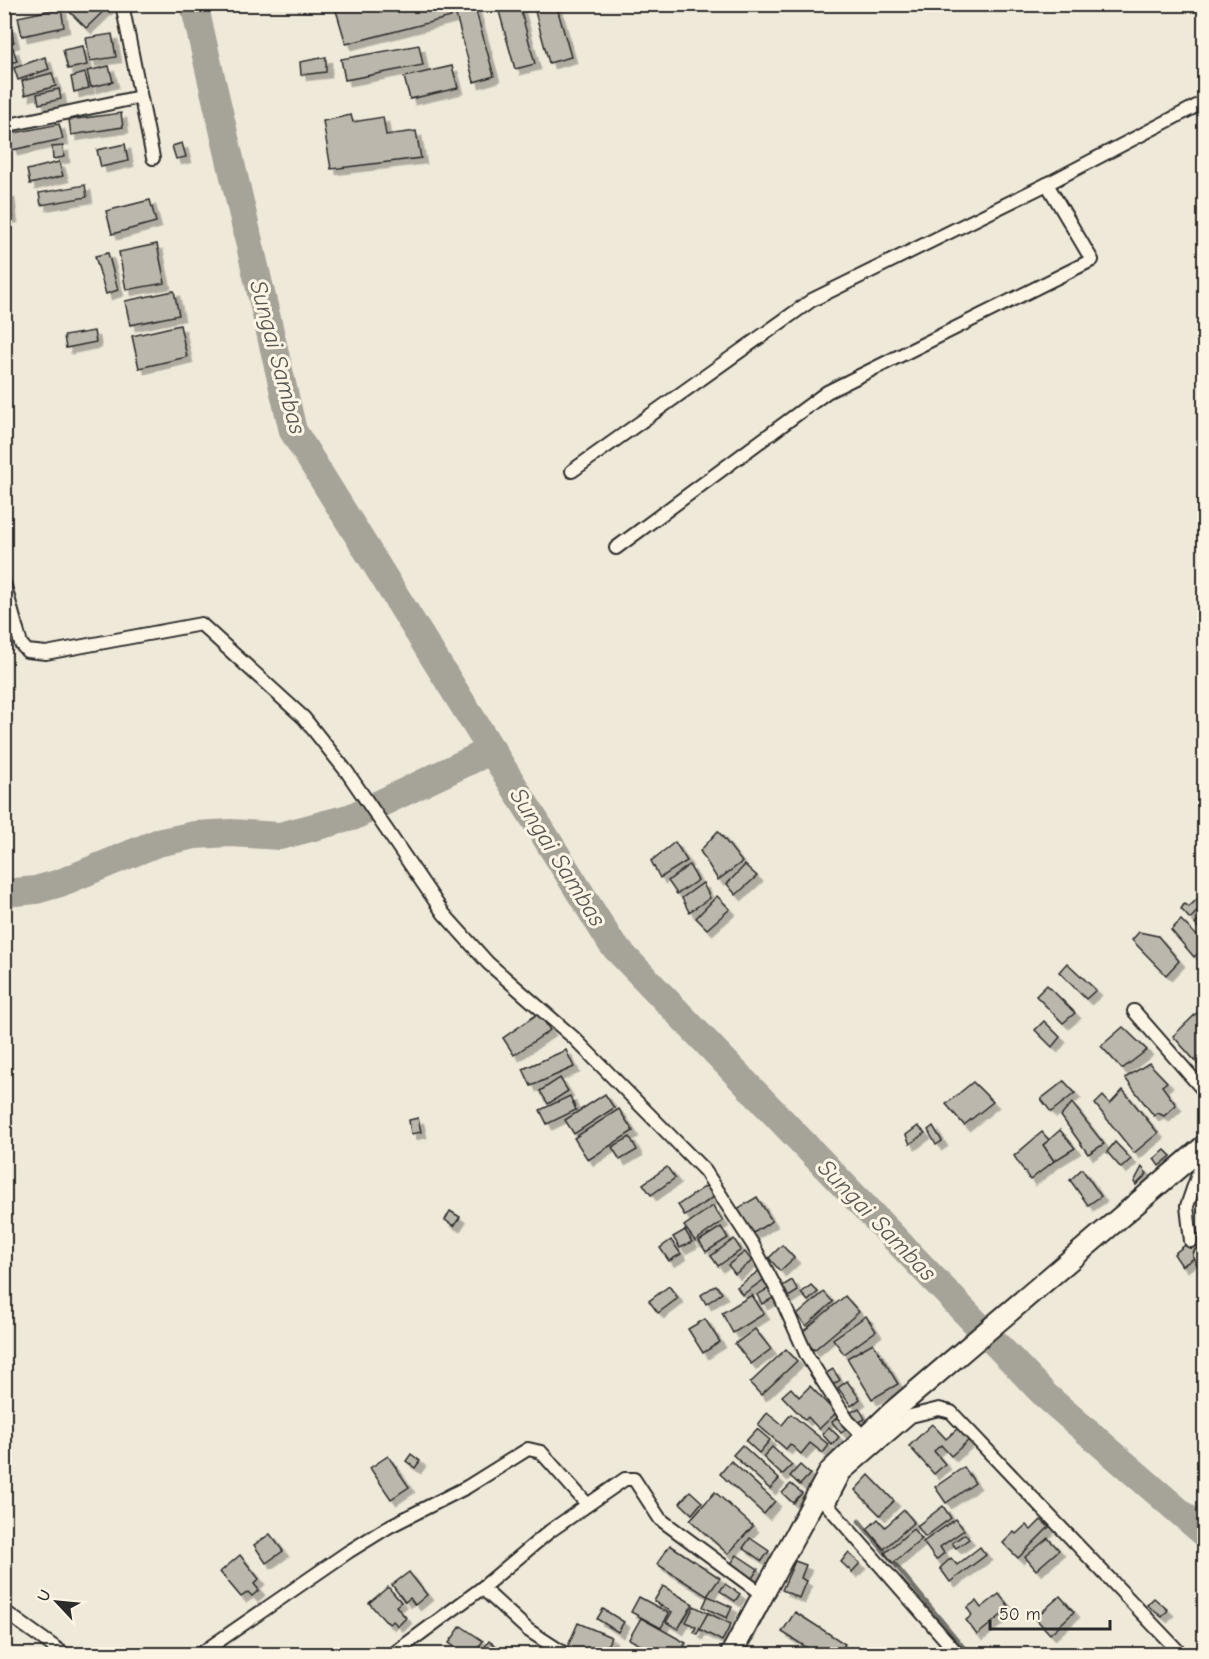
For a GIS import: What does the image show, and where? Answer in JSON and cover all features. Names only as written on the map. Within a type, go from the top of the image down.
[{"type":"main road","points":[[732,1654],[763,1594],[823,1499],[830,1471],[893,1411],[1140,1203],[1204,1146]]},
{"type":"street","points":[[122,4],[153,158]]},
{"type":"street","points":[[4,126],[140,97]]},
{"type":"street","points":[[572,471],[812,300],[1047,184],[1204,102]]},
{"type":"street","points":[[616,548],[827,392],[1092,260],[1047,184]]},
{"type":"street","points":[[4,584],[21,644],[27,651],[35,654],[201,624],[304,718],[347,772],[444,914],[488,963],[574,1038],[705,1171],[753,1245],[781,1298],[807,1356],[848,1421],[865,1438]]},
{"type":"street","points":[[1134,1011],[1204,1091]]},
{"type":"street","points":[[1191,1241],[1187,1206],[1204,1157]]},
{"type":"street","points":[[958,1654],[823,1499],[844,1474],[910,1416],[939,1409],[951,1412],[1181,1654]]},
{"type":"street","points":[[200,1654],[348,1552],[390,1526],[467,1487],[528,1449],[541,1452],[587,1504]]},
{"type":"street","points":[[393,1654],[483,1588],[550,1531],[625,1479],[634,1479],[660,1520],[763,1594]]},
{"type":"street","points":[[483,1588],[528,1630],[565,1654]]},
{"type":"street","points":[[4,1611],[64,1654]]},
{"type":"building","points":[[70,4],[111,4],[86,28],[66,8]]},
{"type":"building","points":[[347,4],[448,4],[451,17],[346,44],[335,7]]},
{"type":"building","points":[[453,4],[474,4],[494,76],[474,82]]},
{"type":"building","points":[[497,4],[519,4],[535,64],[515,69]]},
{"type":"building","points":[[533,4],[556,4],[571,57],[549,63]]},
{"type":"building","points":[[61,8],[64,27],[22,36],[18,17]]},
{"type":"building","points":[[10,26],[14,42],[4,45],[4,27]]},
{"type":"building","points":[[112,34],[116,57],[90,61],[86,38]]},
{"type":"building","points":[[419,45],[423,65],[345,80],[341,59]]},
{"type":"building","points":[[83,46],[87,65],[68,69],[63,50]]},
{"type":"building","points":[[13,48],[17,61],[4,65],[4,51]]},
{"type":"building","points":[[45,57],[49,69],[18,80],[14,68]]},
{"type":"building","points":[[326,57],[326,72],[301,75],[300,62]]},
{"type":"building","points":[[109,66],[113,82],[91,87],[87,71]]},
{"type":"building","points":[[452,66],[458,88],[410,99],[404,77]]},
{"type":"building","points":[[52,73],[56,86],[25,95],[22,81]]},
{"type":"building","points":[[85,73],[89,88],[74,92],[71,77]]},
{"type":"building","points":[[59,89],[61,99],[39,104],[37,94]]},
{"type":"building","points":[[121,113],[123,127],[71,135],[69,120]]},
{"type":"building","points":[[351,115],[353,122],[383,117],[386,135],[416,131],[421,158],[331,169],[323,121]]},
{"type":"building","points":[[59,124],[63,139],[12,150],[9,134]]},
{"type":"building","points":[[182,143],[186,157],[176,159],[172,146]]},
{"type":"building","points":[[125,144],[128,161],[101,167],[97,150]]},
{"type":"building","points":[[63,146],[64,157],[53,159],[52,147]]},
{"type":"building","points":[[59,162],[63,176],[30,184],[27,170]]},
{"type":"building","points":[[85,185],[87,197],[41,205],[39,193]]},
{"type":"building","points":[[9,193],[12,217],[4,218],[4,194]]},
{"type":"building","points":[[150,200],[156,222],[112,234],[106,211]]},
{"type":"building","points":[[157,244],[165,283],[126,290],[119,252]]},
{"type":"building","points":[[108,253],[118,290],[106,294],[95,256]]},
{"type":"building","points":[[174,291],[179,315],[130,325],[125,301]]},
{"type":"building","points":[[180,325],[187,357],[139,368],[132,336]]},
{"type":"building","points":[[94,331],[96,342],[66,348],[64,336]]},
{"type":"building","points":[[718,831],[742,862],[718,880],[700,851]]},
{"type":"building","points":[[675,842],[687,861],[660,878],[651,861]]},
{"type":"building","points":[[689,865],[698,880],[677,894],[668,881]]},
{"type":"building","points":[[745,865],[757,876],[736,895],[727,884]]},
{"type":"building","points":[[703,883],[710,898],[689,912],[682,898]]},
{"type":"building","points":[[717,896],[730,909],[707,929],[696,918]]},
{"type":"building","points":[[1197,899],[1204,904],[1190,919],[1181,909],[1184,904],[1189,907]]},
{"type":"building","points":[[1204,916],[1204,936],[1195,924]]},
{"type":"building","points":[[1181,920],[1204,943],[1204,948],[1194,957],[1171,930]]},
{"type":"building","points":[[1139,932],[1158,936],[1179,961],[1166,975],[1132,940]]},
{"type":"building","points":[[1067,963],[1096,990],[1086,999],[1059,972]]},
{"type":"building","points":[[1047,985],[1075,1013],[1063,1023],[1036,996]]},
{"type":"building","points":[[1204,1006],[1204,1071],[1173,1036]]},
{"type":"building","points":[[539,1013],[550,1030],[514,1055],[503,1038]]},
{"type":"building","points":[[1044,1021],[1060,1037],[1052,1047],[1035,1030]]},
{"type":"building","points":[[1123,1027],[1147,1050],[1122,1069],[1101,1046]]},
{"type":"building","points":[[566,1050],[574,1067],[531,1086],[523,1069]]},
{"type":"building","points":[[1149,1063],[1167,1082],[1162,1086],[1176,1105],[1164,1116],[1158,1113],[1154,1116],[1125,1078]]},
{"type":"building","points":[[560,1078],[568,1091],[548,1104],[540,1091]]},
{"type":"building","points":[[1064,1081],[1075,1093],[1051,1112],[1041,1099]]},
{"type":"building","points":[[973,1082],[993,1102],[964,1125],[946,1104]]},
{"type":"building","points":[[1123,1090],[1158,1133],[1134,1153],[1095,1104],[1103,1096],[1110,1104]]},
{"type":"building","points":[[605,1094],[614,1108],[574,1134],[565,1120]]},
{"type":"building","points":[[570,1096],[576,1110],[547,1124],[540,1110]]},
{"type":"building","points":[[1072,1103],[1104,1144],[1088,1154],[1061,1116]]},
{"type":"building","points":[[619,1109],[633,1131],[588,1160],[574,1138]]},
{"type":"building","points":[[418,1118],[421,1132],[411,1134],[409,1120]]},
{"type":"building","points":[[918,1126],[925,1133],[910,1144],[906,1135]]},
{"type":"building","points":[[933,1126],[942,1141],[936,1145],[928,1130]]},
{"type":"building","points":[[1060,1130],[1075,1148],[1054,1161],[1043,1145]]},
{"type":"building","points":[[1042,1132],[1049,1140],[1043,1145],[1054,1161],[1030,1180],[1014,1156]]},
{"type":"building","points":[[630,1137],[637,1150],[620,1160],[612,1147]]},
{"type":"building","points":[[1115,1142],[1131,1159],[1121,1168],[1107,1152]]},
{"type":"building","points":[[1165,1150],[1171,1156],[1159,1166],[1154,1159]]},
{"type":"building","points":[[667,1167],[675,1178],[651,1195],[643,1184]]},
{"type":"building","points":[[1142,1167],[1147,1174],[1136,1185],[1134,1182]]},
{"type":"building","points":[[1082,1169],[1101,1196],[1088,1205],[1070,1180]]},
{"type":"building","points":[[709,1184],[717,1195],[685,1216],[678,1205]]},
{"type":"building","points":[[757,1197],[772,1221],[752,1234],[737,1209]]},
{"type":"building","points":[[713,1206],[723,1221],[695,1241],[684,1226]]},
{"type":"building","points":[[450,1211],[460,1217],[454,1226],[445,1220]]},
{"type":"building","points":[[721,1227],[728,1238],[706,1252],[699,1241]]},
{"type":"building","points":[[685,1230],[692,1242],[680,1248],[673,1237]]},
{"type":"building","points":[[1204,1230],[1204,1252],[1182,1266],[1174,1254]]},
{"type":"building","points":[[734,1239],[741,1250],[718,1266],[711,1256]]},
{"type":"building","points":[[671,1240],[681,1254],[669,1261],[660,1248]]},
{"type":"building","points":[[782,1245],[794,1258],[780,1271],[769,1258]]},
{"type":"building","points":[[745,1252],[752,1261],[735,1274],[728,1265]]},
{"type":"building","points":[[760,1270],[766,1278],[742,1295],[737,1287]]},
{"type":"building","points":[[792,1280],[798,1291],[785,1299],[779,1288]]},
{"type":"building","points":[[716,1285],[722,1293],[706,1304],[701,1295]]},
{"type":"building","points":[[811,1285],[818,1292],[808,1301],[801,1293]]},
{"type":"building","points":[[669,1286],[678,1298],[658,1313],[649,1301]]},
{"type":"building","points":[[771,1287],[777,1296],[762,1304],[757,1295]]},
{"type":"building","points":[[824,1292],[833,1302],[806,1326],[797,1315]]},
{"type":"building","points":[[752,1295],[764,1314],[733,1333],[722,1313]]},
{"type":"building","points":[[845,1296],[859,1312],[814,1350],[800,1334]]},
{"type":"building","points":[[866,1316],[876,1331],[844,1354],[833,1339]]},
{"type":"building","points":[[705,1319],[720,1342],[703,1353],[688,1329]]},
{"type":"building","points":[[755,1329],[771,1349],[751,1364],[735,1344]]},
{"type":"building","points":[[873,1343],[898,1384],[872,1399],[847,1358]]},
{"type":"building","points":[[786,1349],[797,1361],[761,1395],[750,1383]]},
{"type":"building","points":[[833,1369],[840,1380],[831,1386],[823,1375]]},
{"type":"building","points":[[847,1381],[860,1399],[851,1406],[838,1388]]},
{"type":"building","points":[[810,1386],[836,1413],[819,1429],[808,1417],[805,1420],[782,1396],[791,1388],[799,1397]]},
{"type":"building","points":[[859,1408],[865,1419],[855,1424],[849,1413]]},
{"type":"building","points":[[767,1413],[782,1425],[791,1414],[829,1445],[823,1453],[810,1443],[801,1454],[790,1444],[786,1449],[758,1425]]},
{"type":"building","points":[[839,1416],[849,1427],[841,1433],[832,1422]]},
{"type":"building","points":[[932,1424],[946,1439],[958,1428],[969,1440],[951,1456],[941,1445],[934,1451],[945,1464],[934,1474],[909,1446]]},
{"type":"building","points":[[829,1427],[839,1437],[832,1445],[822,1434]]},
{"type":"building","points":[[757,1429],[770,1440],[759,1453],[746,1441]]},
{"type":"building","points":[[742,1445],[779,1479],[770,1489],[733,1455]]},
{"type":"building","points":[[772,1447],[792,1465],[782,1475],[763,1457]]},
{"type":"building","points":[[411,1454],[420,1461],[415,1468],[406,1461]]},
{"type":"building","points":[[388,1456],[409,1487],[391,1499],[370,1468]]},
{"type":"building","points":[[731,1461],[775,1501],[764,1514],[720,1474]]},
{"type":"building","points":[[800,1465],[810,1474],[800,1485],[790,1476]]},
{"type":"building","points":[[964,1467],[975,1483],[946,1503],[935,1487]]},
{"type":"building","points":[[869,1475],[894,1501],[880,1515],[855,1490]]},
{"type":"building","points":[[791,1484],[802,1493],[793,1503],[782,1493]]},
{"type":"building","points":[[690,1491],[702,1502],[692,1514],[680,1503]]},
{"type":"building","points":[[715,1492],[753,1526],[728,1554],[690,1520]]},
{"type":"building","points":[[943,1506],[951,1518],[925,1537],[917,1526]]},
{"type":"building","points":[[904,1510],[914,1522],[884,1549],[867,1529],[878,1519],[885,1527]]},
{"type":"building","points":[[956,1519],[964,1530],[940,1547],[944,1553],[936,1560],[923,1542]]},
{"type":"building","points":[[1041,1520],[1049,1527],[1018,1558],[1003,1543],[1014,1532],[1016,1534],[1026,1525],[1031,1530]]},
{"type":"building","points":[[913,1529],[922,1539],[893,1563],[885,1553]]},
{"type":"building","points":[[270,1534],[283,1551],[266,1563],[254,1545]]},
{"type":"building","points":[[965,1534],[969,1539],[956,1548],[952,1543]]},
{"type":"building","points":[[750,1538],[769,1551],[762,1561],[743,1548]]},
{"type":"building","points":[[1048,1538],[1059,1550],[1036,1570],[1025,1557]]},
{"type":"building","points":[[670,1545],[720,1578],[707,1596],[657,1564]]},
{"type":"building","points":[[980,1547],[986,1555],[950,1582],[940,1568],[951,1558],[957,1565]]},
{"type":"building","points":[[848,1553],[860,1563],[852,1572],[841,1562]]},
{"type":"building","points":[[240,1555],[259,1579],[254,1584],[259,1590],[252,1596],[248,1592],[241,1597],[220,1572]]},
{"type":"building","points":[[737,1555],[758,1569],[751,1580],[730,1565]]},
{"type":"building","points":[[795,1561],[806,1565],[801,1578],[806,1581],[799,1598],[782,1590]]},
{"type":"building","points":[[409,1572],[427,1595],[415,1605],[410,1598],[405,1602],[392,1585]]},
{"type":"building","points":[[725,1584],[740,1594],[735,1601],[720,1591]]},
{"type":"building","points":[[663,1586],[693,1604],[678,1629],[666,1622],[672,1612],[654,1601]]},
{"type":"building","points":[[388,1587],[401,1602],[396,1606],[406,1618],[398,1626],[393,1621],[390,1624],[385,1621],[369,1603]]},
{"type":"building","points":[[999,1594],[1010,1608],[977,1635],[966,1620],[972,1615],[967,1608],[976,1601],[981,1608]]},
{"type":"building","points":[[708,1596],[732,1607],[727,1618],[703,1607]]},
{"type":"building","points":[[1060,1596],[1074,1612],[1050,1634],[1035,1618]]},
{"type":"building","points":[[639,1597],[669,1613],[661,1628],[631,1612]]},
{"type":"building","points":[[1154,1598],[1168,1610],[1162,1617],[1147,1605]]},
{"type":"building","points":[[694,1606],[708,1613],[697,1634],[694,1632],[696,1627],[686,1622]]},
{"type":"building","points":[[603,1609],[624,1622],[618,1632],[597,1619]]},
{"type":"building","points":[[795,1612],[845,1644],[839,1654],[817,1654],[782,1632]]},
{"type":"building","points":[[708,1613],[731,1624],[722,1641],[699,1629]]},
{"type":"building","points":[[641,1618],[686,1643],[679,1654],[657,1654],[629,1639]]},
{"type":"building","points":[[578,1623],[611,1637],[604,1654],[588,1652],[582,1654],[567,1648]]},
{"type":"building","points":[[461,1626],[483,1641],[474,1654],[465,1654],[449,1643]]},
{"type":"building","points":[[489,1641],[508,1654],[480,1654]]},
{"type":"waterway","name":"Sungai Sambas","points":[[194,4],[293,431],[612,944],[1046,1396],[1204,1533]]},
{"type":"waterway","points":[[4,893],[36,890],[60,883],[157,843],[195,835],[231,833],[280,836],[352,817],[492,750]]},
{"type":"waterway","points":[[859,1521],[969,1654]]},
{"type":"waterway","points":[[744,1654],[776,1590]]}]
